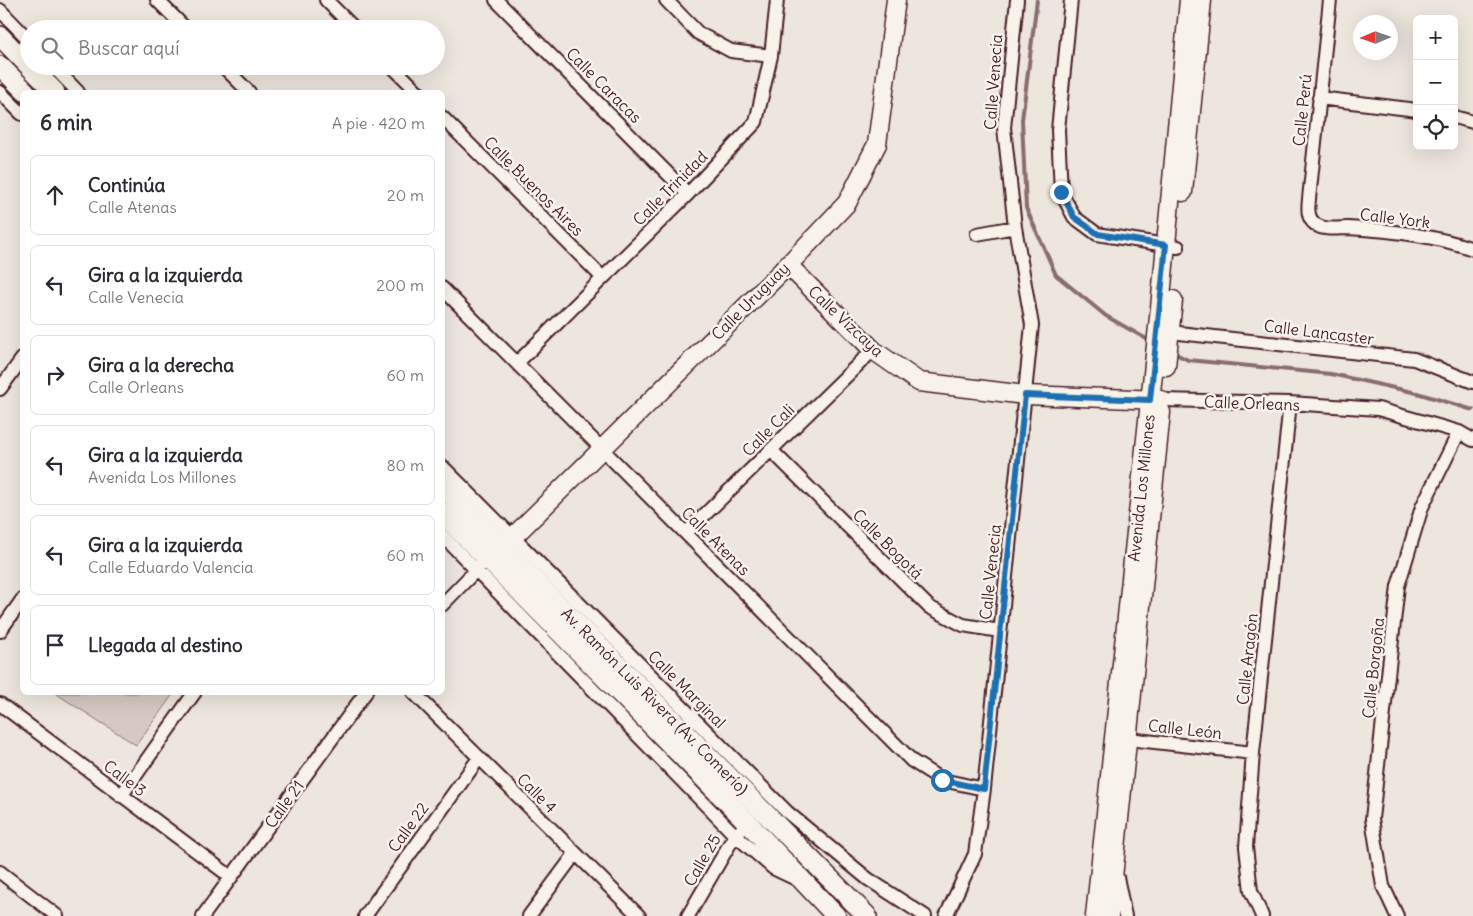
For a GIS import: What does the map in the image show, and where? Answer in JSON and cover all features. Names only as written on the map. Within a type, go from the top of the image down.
[{"type":"main road","points":[[0,36],[20,57]]},
{"type":"main road","points":[[0,66],[24,90]]},
{"type":"main road","points":[[38,75],[53,90]]},
{"type":"main road","name":"Av. Ramón Luis Rivera (Av. Comerío)","points":[[445,491],[495,553],[741,829],[805,883],[836,916]]},
{"type":"main road","name":"Av. Ramón Luis Rivera (Av. Comerío)","points":[[445,515],[495,553],[867,916]]},
{"type":"street","points":[[157,0],[177,20]]},
{"type":"street","points":[[326,0],[346,20]]},
{"type":"street","name":"Calle Caracas","points":[[496,0],[688,194]]},
{"type":"street","points":[[666,0],[698,33],[731,51],[771,56]]},
{"type":"street","name":"Calle Trinidad","points":[[517,363],[688,194],[756,122],[771,56],[777,0]]},
{"type":"street","name":"Calle Uruguay","points":[[495,553],[788,264],[847,203],[877,144],[896,0]]},
{"type":"street","name":"Calle Venecia","points":[[946,916],[975,854],[984,789],[1032,325],[1015,227],[1004,128],[1017,0]]},
{"type":"street","points":[[1072,0],[1058,130],[1061,192],[1074,217],[1098,234],[1172,246]]},
{"type":"street","name":"Avenida Los Millones","points":[[1095,916],[1121,738],[1164,331],[1172,246],[1189,0]]},
{"type":"street","name":"Avenida Los Millones","points":[[1172,246],[1202,0]]},
{"type":"street","name":"Calle Perú","points":[[1313,223],[1308,212],[1330,0]]},
{"type":"street","points":[[0,10],[20,31]]},
{"type":"street","points":[[62,75],[76,90]]},
{"type":"street","points":[[232,75],[247,90]]},
{"type":"street","points":[[401,75],[416,90]]},
{"type":"street","points":[[0,92],[20,112]]},
{"type":"street","points":[[1320,98],[1413,110]]},
{"type":"street","points":[[1458,118],[1473,122]]},
{"type":"street","name":"Calle Buenos Aires","points":[[445,120],[603,278]]},
{"type":"street","name":"Calle York","points":[[1313,223],[1321,228],[1368,229],[1452,241],[1473,249]]},
{"type":"street","points":[[977,234],[1015,227]]},
{"type":"street","name":"Calle Vizcaya","points":[[788,264],[873,350],[919,382],[1025,395]]},
{"type":"street","name":"Calle Atenas","points":[[445,291],[912,761],[942,780],[984,789]]},
{"type":"street","name":"Calle Lancaster","points":[[1164,331],[1414,359],[1473,382]]},
{"type":"street","name":"Calle Cali","points":[[686,533],[873,350]]},
{"type":"street","points":[[0,390],[20,362]]},
{"type":"street","name":"Calle Orleans","points":[[1025,395],[1290,403],[1378,409],[1459,432],[1473,440]]},
{"type":"street","name":"Calle Aragón","points":[[1262,916],[1251,892],[1246,847],[1253,753],[1290,403]]},
{"type":"street","name":"Calle Borgoña","points":[[1397,916],[1384,886],[1372,819],[1398,586],[1422,508],[1459,432]]},
{"type":"street","name":"Calle Bogotá","points":[[771,450],[929,607],[963,624],[1000,631]]},
{"type":"street","name":"Calle Marginal","points":[[445,471],[495,553],[787,812],[868,879],[925,916]]},
{"type":"street","name":"Calle Marginal","points":[[445,536],[495,553]]},
{"type":"street","points":[[445,602],[495,553]]},
{"type":"street","points":[[0,632],[20,603]]},
{"type":"street","points":[[121,796],[193,695]]},
{"type":"street","name":"Calle 21","points":[[203,916],[364,695]]},
{"type":"street","name":"Calle 4","points":[[416,695],[575,854],[640,916]]},
{"type":"street","name":"Calle 3","points":[[0,704],[231,877]]},
{"type":"street","name":"Avenida Los Millones","points":[[1109,916],[1115,866],[1121,738]]},
{"type":"street","name":"Calle León","points":[[1121,738],[1253,753]]},
{"type":"street","name":"Calle 22","points":[[365,916],[479,758]]},
{"type":"street","name":"Calle 25","points":[[688,916],[741,829]]},
{"type":"street","points":[[530,916],[575,854]]},
{"type":"street","points":[[1115,866],[1125,916]]},
{"type":"street","points":[[0,872],[57,916]]},
{"type":"shaded area","points":[[58,695],[173,695],[136,745]]},
{"type":"waterway","points":[[1037,0],[1022,120],[1026,208],[1056,275],[1106,316],[1150,341]]},
{"type":"waterway","points":[[1172,352],[1188,360],[1331,374],[1417,393],[1473,410]]},
{"type":"route","points":[[942,780],[984,789],[1025,395],[1150,400],[1166,245],[1098,234],[1074,217],[1061,192]]}]
